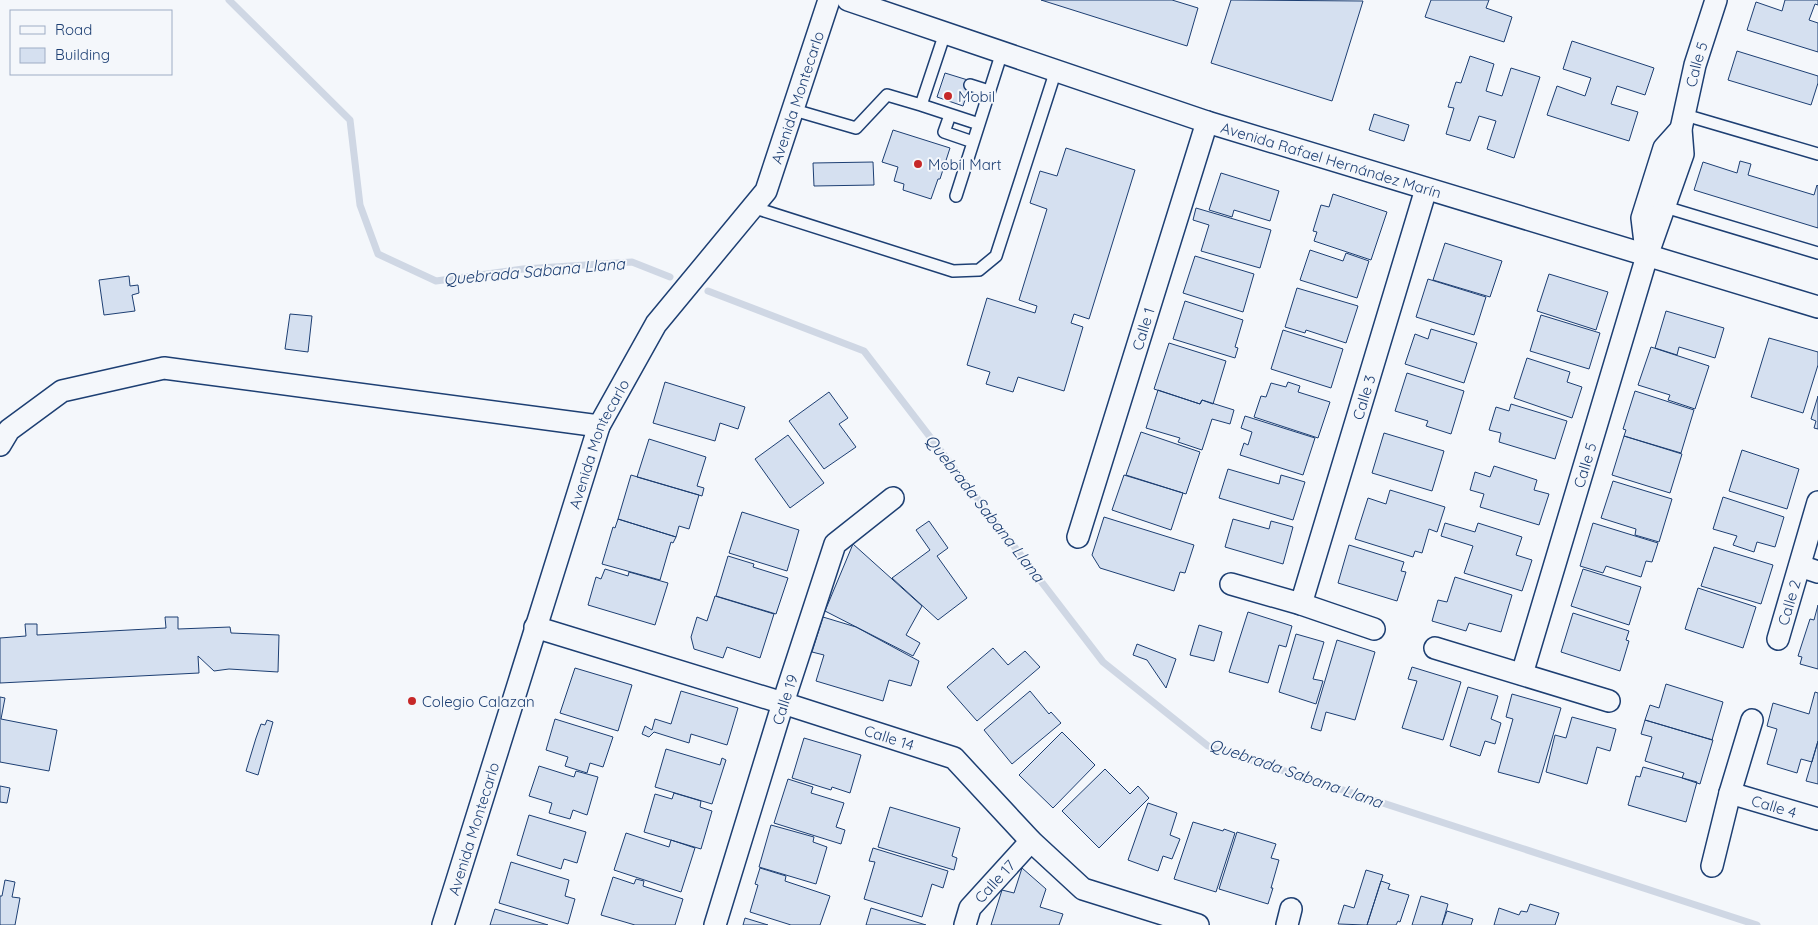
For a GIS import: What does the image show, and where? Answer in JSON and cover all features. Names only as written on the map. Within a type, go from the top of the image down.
[{"type":"street","name":"Avenida Montecarlo","points":[[444,925],[599,426],[656,324],[766,191],[829,0]]},
{"type":"street","name":"Avenida Rafael Hernández Marín","points":[[848,0],[1207,122],[1426,190],[1818,307]]},
{"type":"street","name":"Calle 5","points":[[1522,674],[1647,256],[1683,154],[1683,122],[1695,65],[1716,0]]},
{"type":"street","name":"Calle 1","points":[[1078,537],[1207,122]]},
{"type":"street","name":"Calle 5","points":[[1647,256],[1642,218],[1664,148],[1683,122]]},
{"type":"street","name":"Calle 3","points":[[1301,604],[1426,190]]},
{"type":"street","points":[[0,445],[9,430],[62,391],[164,368],[599,426]]},
{"type":"street","name":"Calle 19","points":[[715,925],[783,703],[835,544],[893,498]]},
{"type":"street","name":"Calle 2","points":[[1778,639],[1809,569],[1818,502]]},
{"type":"street","points":[[1231,584],[1301,604],[1374,629]]},
{"type":"street","name":"Calle 14","points":[[535,627],[954,758],[1031,841],[1083,889],[1198,925]]},
{"type":"street","points":[[1435,648],[1609,701]]},
{"type":"street","name":"Calle 4","points":[[1712,866],[1730,793],[1752,720]]},
{"type":"street","name":"Calle 4","points":[[1730,793],[1818,819]]},
{"type":"street","name":"Calle 17","points":[[965,925],[970,908],[1031,841]]},
{"type":"lane","points":[[921,105],[938,75],[945,33]]},
{"type":"lane","points":[[956,196],[1002,52]]},
{"type":"lane","points":[[752,208],[953,271],[979,270],[996,256],[1056,70]]},
{"type":"lane","points":[[970,85],[989,91]]},
{"type":"lane","points":[[794,110],[856,128],[887,95],[979,124]]},
{"type":"lane","points":[[950,115],[944,132],[973,142]]},
{"type":"lane","points":[[1683,122],[1818,154]]},
{"type":"lane","points":[[1665,207],[1818,253]]},
{"type":"building","points":[[1041,0],[1172,0],[1198,8],[1187,46]]},
{"type":"building","points":[[1231,0],[1363,1],[1332,101],[1211,63]]},
{"type":"building","points":[[1431,0],[1489,0],[1486,8],[1512,17],[1504,42],[1425,17]]},
{"type":"building","points":[[1785,0],[1818,0],[1818,5],[1815,4],[1809,20],[1818,23],[1818,52],[1747,30],[1756,2],[1782,11]]},
{"type":"building","points":[[1572,41],[1654,68],[1645,95],[1617,86],[1611,104],[1638,112],[1629,141],[1547,115],[1557,86],[1585,96],[1591,78],[1563,69]]},
{"type":"building","points":[[1737,51],[1818,76],[1818,83],[1811,105],[1728,80]]},
{"type":"building","points":[[1470,56],[1494,64],[1486,91],[1502,96],[1511,68],[1540,77],[1514,158],[1487,149],[1496,121],[1479,116],[1470,141],[1446,134],[1454,108],[1448,107],[1456,82],[1461,83]]},
{"type":"building","points":[[945,73],[971,81],[963,106],[937,97]]},
{"type":"building","points":[[1374,114],[1409,125],[1404,141],[1369,130]]},
{"type":"building","name":"Mobil Mart","points":[[893,130],[950,148],[931,199],[903,190],[904,184],[894,181],[898,167],[882,162]]},
{"type":"building","points":[[1066,148],[1135,170],[1089,319],[1074,314],[1071,323],[1083,327],[1064,391],[1018,377],[1013,392],[986,384],[990,372],[967,365],[987,298],[1035,313],[1037,306],[1019,300],[1047,209],[1030,203],[1040,171],[1057,176]]},
{"type":"building","points":[[1740,161],[1751,164],[1748,175],[1814,195],[1817,185],[1818,228],[1694,190],[1703,162],[1737,173]]},
{"type":"building","points":[[873,162],[874,185],[814,186],[813,163]]},
{"type":"building","points":[[1221,173],[1279,191],[1270,221],[1234,210],[1232,217],[1209,210]]},
{"type":"building","points":[[1333,194],[1387,212],[1371,260],[1314,241],[1317,232],[1313,231],[1321,205],[1329,207]]},
{"type":"building","points":[[1196,208],[1271,230],[1260,268],[1201,251],[1209,225],[1193,220]]},
{"type":"building","points":[[1445,243],[1502,261],[1490,297],[1433,280]]},
{"type":"building","points":[[1310,250],[1343,261],[1346,253],[1369,261],[1357,298],[1300,280]]},
{"type":"building","points":[[1195,256],[1254,274],[1243,312],[1183,293]]},
{"type":"building","points":[[1549,274],[1608,292],[1596,330],[1537,311]]},
{"type":"building","points":[[129,276],[130,286],[138,285],[139,293],[132,295],[135,311],[104,315],[99,280]]},
{"type":"building","points":[[1428,279],[1486,297],[1474,335],[1416,317]]},
{"type":"building","points":[[1297,288],[1358,306],[1346,343],[1306,330],[1305,333],[1285,327]]},
{"type":"building","points":[[1185,301],[1243,320],[1235,347],[1238,348],[1235,358],[1173,339]]},
{"type":"building","points":[[1666,311],[1724,328],[1715,358],[1679,347],[1677,355],[1655,348]]},
{"type":"building","points":[[290,314],[312,316],[308,352],[285,349]]},
{"type":"building","points":[[1541,315],[1600,333],[1589,369],[1530,351]]},
{"type":"building","points":[[1431,329],[1477,343],[1464,383],[1405,364],[1415,334],[1428,339]]},
{"type":"building","points":[[1283,330],[1343,349],[1331,388],[1271,369]]},
{"type":"building","points":[[1769,338],[1818,352],[1818,365],[1803,413],[1751,397]]},
{"type":"building","points":[[1169,343],[1226,361],[1213,404],[1202,400],[1200,404],[1154,389]]},
{"type":"building","points":[[1651,347],[1709,366],[1695,409],[1668,400],[1670,395],[1638,385]]},
{"type":"building","points":[[1527,358],[1570,372],[1567,382],[1582,387],[1572,418],[1514,398]]},
{"type":"building","points":[[1407,373],[1464,391],[1451,434],[1426,426],[1428,421],[1395,411]]},
{"type":"building","points":[[665,382],[745,407],[738,429],[720,423],[715,441],[653,423]]},
{"type":"building","points":[[1288,382],[1300,386],[1298,392],[1330,402],[1318,438],[1254,417],[1261,396],[1266,397],[1271,383],[1286,387]]},
{"type":"building","points":[[1158,390],[1200,404],[1202,400],[1234,410],[1230,424],[1212,419],[1202,450],[1178,442],[1180,438],[1146,428]]},
{"type":"building","points":[[1635,391],[1694,410],[1681,453],[1624,436],[1626,430],[1623,429]]},
{"type":"building","points":[[829,392],[848,418],[839,424],[856,447],[824,469],[789,421]]},
{"type":"building","points":[[1818,396],[1818,429],[1814,428],[1816,421],[1811,419]]},
{"type":"building","points":[[1511,404],[1567,421],[1555,459],[1499,442],[1501,433],[1489,430],[1496,407],[1509,411]]},
{"type":"building","points":[[1245,416],[1315,438],[1303,475],[1240,455],[1244,443],[1248,445],[1252,432],[1241,428]]},
{"type":"building","points":[[1141,432],[1200,452],[1186,494],[1126,475]]},
{"type":"building","points":[[1384,433],[1444,451],[1432,491],[1372,473]]},
{"type":"building","points":[[788,435],[824,483],[790,508],[755,459]]},
{"type":"building","points":[[1624,436],[1682,454],[1670,493],[1612,475]]},
{"type":"building","points":[[649,439],[706,457],[697,486],[704,488],[702,496],[637,477]]},
{"type":"building","points":[[1742,450],[1799,469],[1787,509],[1729,491]]},
{"type":"building","points":[[1494,466],[1537,480],[1534,490],[1549,494],[1539,525],[1480,507],[1484,494],[1470,490],[1475,472],[1490,477]]},
{"type":"building","points":[[1228,469],[1279,484],[1281,475],[1305,482],[1293,520],[1219,498]]},
{"type":"building","points":[[631,475],[699,495],[689,529],[679,526],[676,537],[618,519]]},
{"type":"building","points":[[1124,475],[1183,493],[1171,530],[1112,510]]},
{"type":"building","points":[[1613,481],[1672,499],[1659,542],[1635,535],[1636,529],[1601,518]]},
{"type":"building","points":[[1390,490],[1445,507],[1437,532],[1429,529],[1422,553],[1415,551],[1413,557],[1355,539],[1368,498],[1386,504]]},
{"type":"building","points":[[1723,497],[1784,517],[1775,547],[1757,542],[1754,552],[1733,545],[1737,536],[1713,529]]},
{"type":"building","points":[[742,512],[799,530],[787,571],[729,553]]},
{"type":"building","points":[[1104,517],[1194,545],[1185,573],[1180,572],[1174,591],[1100,568],[1092,555]]},
{"type":"building","points":[[618,519],[676,537],[673,543],[671,542],[660,580],[602,564],[613,527],[615,528]]},
{"type":"building","points":[[1233,519],[1269,529],[1271,521],[1293,527],[1283,564],[1225,547]]},
{"type":"building","points":[[929,521],[948,548],[937,556],[967,598],[938,620],[892,578],[930,550],[916,530]]},
{"type":"building","points":[[1445,523],[1475,532],[1478,523],[1522,537],[1516,555],[1532,560],[1522,591],[1464,573],[1473,546],[1441,536]]},
{"type":"building","points":[[1593,523],[1658,543],[1652,562],[1646,561],[1641,577],[1606,566],[1603,573],[1580,566]]},
{"type":"building","points":[[853,544],[922,606],[906,635],[920,643],[913,656],[825,611]]},
{"type":"building","points":[[1349,545],[1404,562],[1401,571],[1406,572],[1397,601],[1338,583]]},
{"type":"building","points":[[1714,547],[1773,565],[1761,604],[1701,586]]},
{"type":"building","points":[[728,556],[754,564],[753,567],[788,578],[776,614],[716,596]]},
{"type":"building","points":[[605,569],[628,576],[629,572],[668,583],[655,625],[588,605],[596,577],[601,579]]},
{"type":"building","points":[[1583,569],[1641,587],[1629,625],[1571,606]]},
{"type":"building","points":[[1455,577],[1512,595],[1501,632],[1469,623],[1466,631],[1432,621],[1438,600],[1447,602]]},
{"type":"building","points":[[1698,588],[1756,607],[1743,648],[1685,629]]},
{"type":"building","points":[[715,596],[774,614],[760,658],[727,647],[723,658],[694,649],[691,637],[697,617],[707,621]]},
{"type":"building","points":[[1818,605],[1818,669],[1800,664],[1802,657],[1798,656],[1810,619],[1814,620]]},
{"type":"building","points":[[1248,612],[1292,626],[1286,647],[1279,645],[1268,683],[1229,672]]},
{"type":"building","points":[[1573,613],[1629,631],[1626,640],[1629,641],[1620,671],[1561,652]]},
{"type":"building","points":[[165,617],[178,617],[178,629],[230,627],[231,633],[279,635],[278,672],[229,669],[214,671],[198,656],[199,673],[0,683],[0,638],[26,636],[25,624],[37,624],[37,635],[166,628]]},
{"type":"building","points":[[823,617],[856,627],[919,661],[911,686],[889,680],[883,701],[816,681],[824,655],[812,652]]},
{"type":"building","points":[[1199,625],[1222,632],[1214,661],[1190,655]]},
{"type":"building","points":[[1296,634],[1324,642],[1313,679],[1323,681],[1316,704],[1279,692]]},
{"type":"building","points":[[1337,640],[1375,652],[1355,720],[1326,712],[1321,731],[1311,728]]},
{"type":"building","points":[[1137,644],[1176,659],[1166,688],[1147,660],[1133,655]]},
{"type":"building","points":[[993,648],[1008,665],[1025,651],[1040,667],[977,721],[947,687]]},
{"type":"building","points":[[1412,667],[1461,682],[1443,740],[1402,728],[1417,681],[1408,679]]},
{"type":"building","points":[[575,668],[632,685],[618,731],[560,713]]},
{"type":"building","points":[[1666,684],[1723,702],[1712,740],[1645,720],[1650,705],[1659,708]]},
{"type":"building","points":[[1468,687],[1498,696],[1491,719],[1501,723],[1495,744],[1485,741],[1480,756],[1450,746]]},
{"type":"building","points":[[681,691],[738,708],[727,745],[691,734],[689,743],[654,732],[649,737],[642,734],[645,726],[652,730],[655,719],[671,724]]},
{"type":"building","points":[[1030,691],[1049,714],[1051,712],[1061,723],[1012,764],[984,730]]},
{"type":"building","points":[[1815,692],[1818,693],[1818,741],[1812,762],[1801,759],[1797,773],[1767,764],[1777,729],[1767,726],[1773,703],[1809,714]]},
{"type":"building","points":[[1512,694],[1561,708],[1539,783],[1498,772],[1513,719],[1506,717]]},
{"type":"building","points":[[0,697],[5,698],[1,719],[57,730],[49,771],[0,762]]},
{"type":"building","points":[[1572,717],[1616,729],[1610,751],[1597,747],[1587,784],[1546,772],[1555,735],[1566,738]]},
{"type":"building","points":[[555,719],[613,737],[603,767],[590,763],[587,773],[565,766],[568,757],[546,750]]},
{"type":"building","points":[[267,720],[273,722],[258,775],[246,771],[261,724],[265,725]]},
{"type":"building","points":[[1645,720],[1713,740],[1700,784],[1682,778],[1684,773],[1645,761],[1652,737],[1641,734]]},
{"type":"building","points":[[1062,732],[1095,765],[1053,808],[1019,775]]},
{"type":"building","points":[[804,738],[861,755],[850,793],[832,787],[831,790],[792,778]]},
{"type":"building","points":[[1818,741],[1818,784],[1806,781]]},
{"type":"building","points":[[666,749],[720,765],[722,758],[726,760],[712,804],[655,787]]},
{"type":"building","points":[[539,766],[574,777],[576,771],[598,777],[587,815],[573,810],[570,819],[549,813],[552,803],[529,796]]},
{"type":"building","points":[[1643,767],[1697,782],[1686,822],[1628,805],[1636,776],[1640,777]]},
{"type":"building","points":[[1105,769],[1130,794],[1138,786],[1149,798],[1099,848],[1062,811]]},
{"type":"building","points":[[788,779],[813,787],[811,793],[844,803],[836,827],[845,830],[841,844],[774,823]]},
{"type":"building","points":[[0,786],[10,788],[7,803],[0,802]]},
{"type":"building","points":[[674,793],[701,801],[700,807],[712,811],[701,849],[644,832],[655,794],[672,799]]},
{"type":"building","points":[[1148,803],[1177,813],[1170,835],[1180,839],[1172,859],[1163,856],[1158,871],[1128,860]]},
{"type":"building","points":[[890,807],[960,828],[952,856],[957,858],[954,870],[878,847]]},
{"type":"building","points":[[529,815],[586,832],[577,863],[564,859],[561,869],[517,855]]},
{"type":"building","points":[[1193,822],[1235,833],[1216,892],[1174,879]]},
{"type":"building","points":[[771,825],[814,837],[813,842],[827,847],[816,884],[759,867]]},
{"type":"building","points":[[1237,832],[1276,844],[1271,858],[1279,860],[1268,904],[1219,889]]},
{"type":"building","points":[[626,833],[669,847],[671,840],[695,848],[681,892],[614,870]]},
{"type":"building","points":[[873,848],[948,871],[943,888],[932,884],[922,917],[864,899],[875,862],[869,861]]},
{"type":"building","points":[[511,862],[569,880],[565,896],[575,899],[568,924],[499,903]]},
{"type":"building","points":[[760,868],[786,876],[785,881],[830,896],[820,925],[791,925],[750,912],[758,885],[755,884]]},
{"type":"building","points":[[1022,868],[1046,889],[1040,907],[1063,914],[1059,925],[991,925],[1002,890],[1014,893]]},
{"type":"building","points":[[1366,870],[1383,875],[1367,925],[1338,924],[1344,905],[1354,908]]},
{"type":"building","points":[[613,877],[634,884],[636,879],[644,881],[643,886],[683,899],[675,925],[635,925],[601,915]]},
{"type":"building","points":[[5,880],[15,882],[12,897],[20,898],[15,925],[0,925],[0,896],[2,896]]},
{"type":"building","points":[[1381,881],[1390,884],[1388,889],[1409,895],[1400,922],[1398,921],[1396,925],[1367,925]]},
{"type":"building","points":[[1421,896],[1448,904],[1442,925],[1412,925]]},
{"type":"building","points":[[1530,904],[1559,913],[1555,925],[1494,925],[1499,908],[1519,915],[1521,911],[1527,912]]},
{"type":"building","points":[[871,908],[926,925],[866,925]]},
{"type":"building","points":[[495,909],[548,925],[490,925]]},
{"type":"building","points":[[1447,911],[1473,919],[1471,925],[1442,925]]},
{"type":"building","points":[[745,918],[768,925],[743,925]]},
{"type":"waterway","name":"Quebrada Sabana Llana","points":[[229,0],[350,120],[360,205],[378,254],[436,281],[523,269],[632,262],[670,277]]},
{"type":"waterway","name":"Quebrada Sabana Llana","points":[[708,291],[864,351],[1103,662],[1208,746],[1757,925]]},
{"type":"place","name":"Mobil","points":[[948,96]]},
{"type":"place","name":"Mobil Mart","points":[[918,164]]},
{"type":"place","name":"Colegio Calazan","points":[[412,701]]}]
